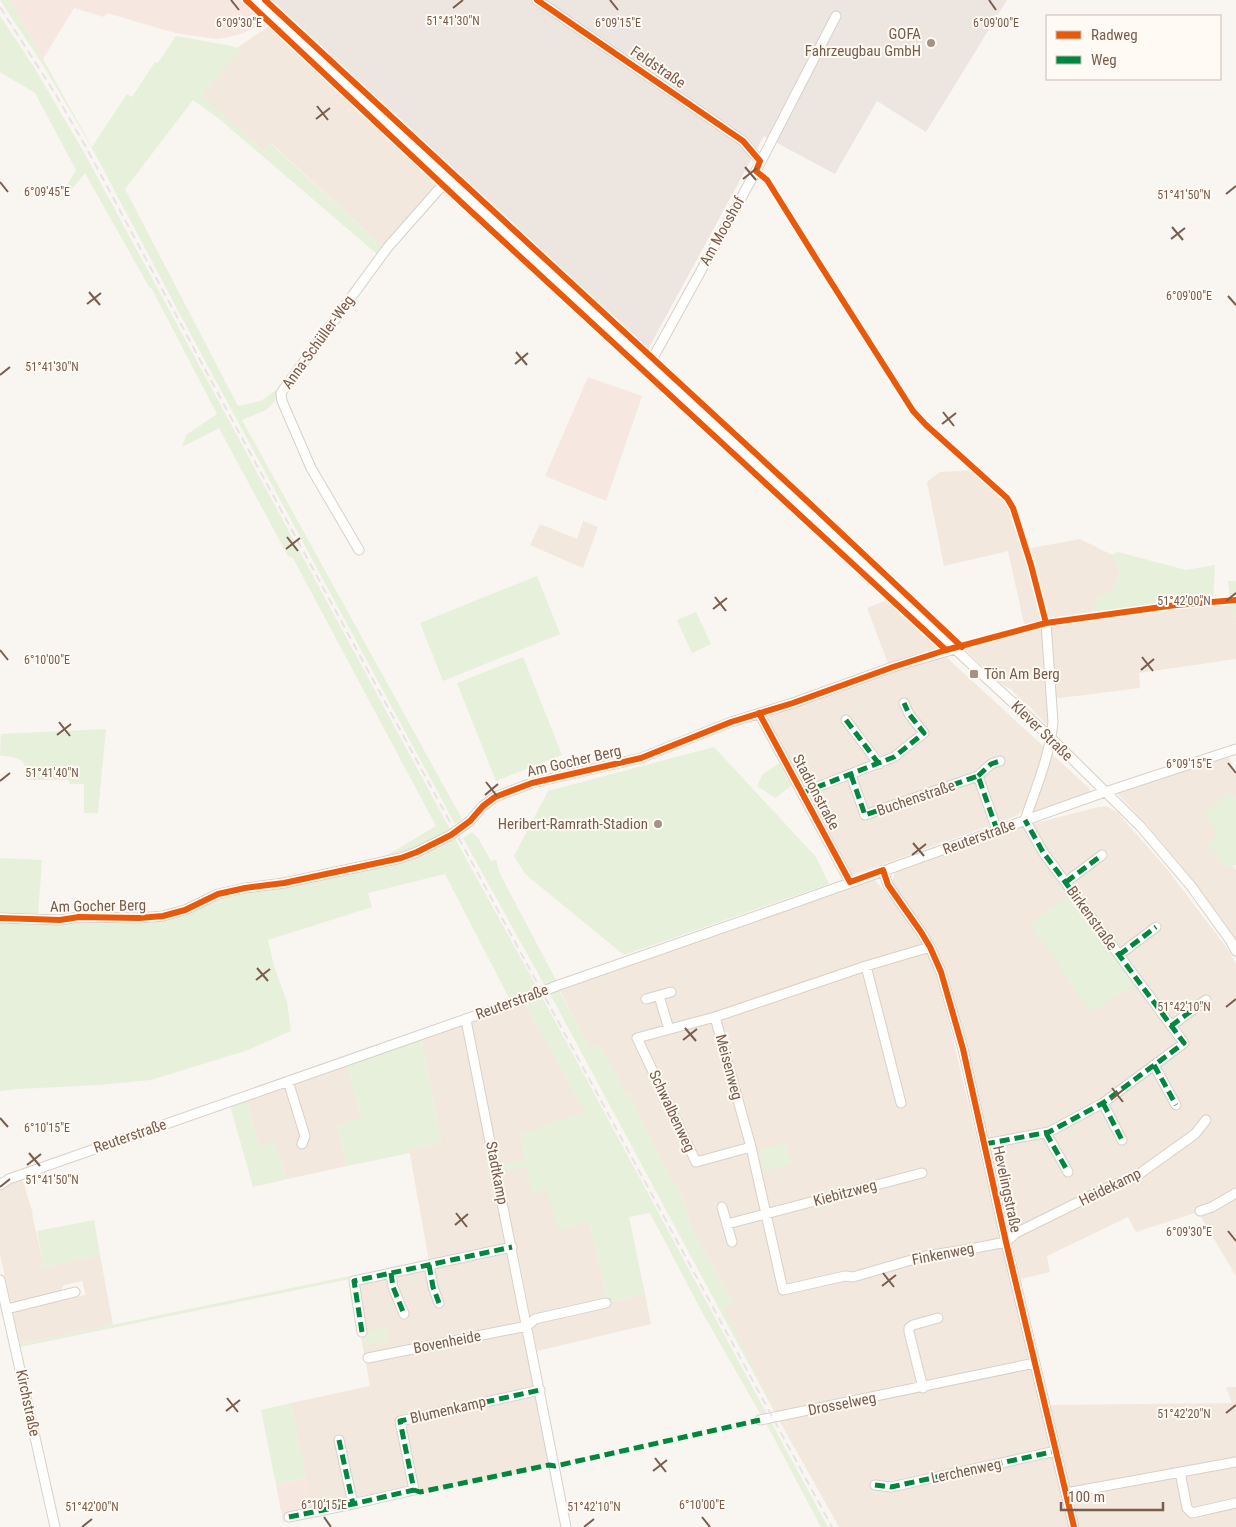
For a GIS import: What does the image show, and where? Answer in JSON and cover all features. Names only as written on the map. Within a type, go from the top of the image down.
[{"type":"street","name":"Klever Straße","points":[[255,0],[1110,791],[1191,886],[1236,951]]},
{"type":"street","name":"Feldstraße","points":[[537,0],[743,140],[760,161]]},
{"type":"street","name":"Am Mooshof","points":[[649,365],[836,16]]},
{"type":"street","name":"Anna-Schüller-Weg","points":[[359,550],[311,468],[280,393],[388,247],[448,179]]},
{"type":"street","name":"Reuterstraße","points":[[1025,820],[1049,748],[1053,722],[1046,622]]},
{"type":"street","name":"Am Gocher Berg","points":[[0,918],[60,920],[79,917],[140,918],[163,916],[185,910],[218,894],[284,883],[401,858],[451,835],[470,821],[483,806],[495,797],[532,782],[641,758],[731,722],[801,700],[893,667],[955,649]]},
{"type":"street","points":[[802,793],[894,757],[924,733],[909,714],[904,703]]},
{"type":"street","name":"Stadionstraße","points":[[758,713],[850,882]]},
{"type":"street","points":[[846,720],[879,764]]},
{"type":"street","name":"Reuterstraße","points":[[0,1185],[9,1179],[466,1020],[883,870],[1236,749]]},
{"type":"street","name":"Buchenstraße","points":[[851,775],[866,815],[978,776],[992,764],[1000,761]]},
{"type":"street","points":[[978,776],[997,830]]},
{"type":"street","name":"Birkenstraße","points":[[1025,820],[1043,852],[1184,1043],[1154,1066]]},
{"type":"street","name":"Birkenstraße","points":[[1066,882],[1102,855]]},
{"type":"street","name":"Hevelingstraße","points":[[883,870],[888,885],[921,932],[941,972],[963,1048],[1006,1242],[1074,1527]]},
{"type":"street","name":"Birkenstraße","points":[[1119,955],[1156,928]]},
{"type":"street","name":"Meisenweg","points":[[793,1288],[783,1290],[751,1147],[715,1017],[866,966],[930,947]]},
{"type":"street","points":[[866,966],[901,1103]]},
{"type":"street","points":[[646,999],[671,992]]},
{"type":"street","points":[[659,996],[669,1029]]},
{"type":"street","points":[[1171,1026],[1206,1000]]},
{"type":"street","name":"Schwalbenweg","points":[[715,1017],[637,1038],[696,1162],[751,1147]]},
{"type":"street","name":"Stadtkamp","points":[[466,1020],[566,1527]]},
{"type":"street","points":[[985,1144],[1046,1133],[1103,1103],[1154,1066],[1176,1105]]},
{"type":"street","points":[[288,1081],[305,1136],[302,1144]]},
{"type":"street","points":[[1103,1103],[1122,1140]]},
{"type":"street","name":"Heidekamp","points":[[1006,1242],[1016,1232],[1111,1186],[1135,1177],[1195,1134],[1206,1120]]},
{"type":"street","points":[[1046,1133],[1068,1172]]},
{"type":"street","name":"Kiebitzweg","points":[[767,1214],[922,1173]]},
{"type":"street","points":[[1200,1211],[1212,1207],[1236,1193]]},
{"type":"street","points":[[722,1207],[732,1242]]},
{"type":"street","points":[[727,1224],[767,1214]]},
{"type":"street","name":"Finkenweg","points":[[793,1288],[845,1276],[853,1277],[925,1256],[1006,1242]]},
{"type":"street","points":[[362,1332],[354,1281],[512,1247]]},
{"type":"street","points":[[429,1265],[433,1287],[439,1303]]},
{"type":"street","points":[[391,1273],[393,1287],[404,1314]]},
{"type":"street","name":"Kirchstraße","points":[[0,1280],[55,1527]]},
{"type":"street","points":[[7,1309],[75,1292]]},
{"type":"street","points":[[526,1326],[535,1320],[606,1303]]},
{"type":"street","points":[[923,1388],[909,1332],[913,1325],[938,1318]]},
{"type":"street","name":"Bovenheide","points":[[368,1358],[526,1326]]},
{"type":"street","name":"Drosselweg","points":[[760,1420],[923,1388],[1035,1363]]},
{"type":"street","name":"Blumenkamp","points":[[289,1517],[414,1490],[400,1421],[540,1390]]},
{"type":"street","points":[[339,1440],[353,1504]]},
{"type":"street","name":"Lerchenweg","points":[[875,1485],[892,1487],[1056,1451]]},
{"type":"street","points":[[1066,1493],[1236,1462]]},
{"type":"street","points":[[1180,1472],[1187,1508],[1192,1513],[1236,1503]]},
{"type":"shaded area","points":[[10,0],[244,0],[266,21],[241,34],[216,39],[175,33],[107,13],[104,17],[74,8],[43,59]]},
{"type":"shaded area","points":[[268,0],[1007,0],[926,132],[877,101],[835,174],[764,136],[646,353]]},
{"type":"shaded area","points":[[271,25],[440,184],[383,247],[271,143],[263,151],[201,95],[240,51],[238,47]]},
{"type":"shaded area","points":[[588,377],[642,396],[606,501],[545,476]]},
{"type":"shaded area","points":[[976,470],[1007,498],[1013,508],[1026,549],[1080,539],[1112,555],[1120,569],[1118,579],[1114,588],[1097,600],[1092,616],[1230,600],[1236,618],[1236,659],[1139,673],[1140,688],[1052,699],[1052,731],[1031,708],[962,647],[1025,628],[1008,551],[944,566],[927,482],[940,472]]},
{"type":"shaded area","points":[[583,521],[598,527],[583,568],[530,545],[540,524],[577,539]]},
{"type":"shaded area","points":[[887,600],[1090,789],[1089,793],[1035,813],[1023,809],[1018,815],[1003,821],[842,879],[752,711],[889,666],[867,608]]},
{"type":"shaded area","points":[[1226,752],[1236,774],[1236,799],[1231,792],[1218,836],[1207,844],[1236,870],[1236,939],[1195,883],[1147,825],[1114,790]]},
{"type":"shaded area","points":[[1106,806],[1117,812],[1166,868],[1227,948],[1236,964],[1236,1276],[1198,1212],[1136,1232],[1128,1217],[1047,1256],[1050,1272],[1021,1279],[946,969],[923,927],[892,882],[896,869],[1020,827]]},
{"type":"shaded area","points":[[873,878],[917,933],[938,976],[1069,1527],[839,1527],[775,1413],[722,1307],[734,1304],[731,1296],[729,1297],[689,1223],[684,1200],[661,1160],[630,1095],[627,1096],[600,1045],[590,1049],[559,989]]},
{"type":"shaded area","points":[[524,1001],[586,1113],[542,1126],[543,1128],[521,1135],[524,1159],[498,1166],[470,1020]]},
{"type":"shaded area","points":[[462,1023],[551,1470],[547,1467],[313,1516],[291,1403],[370,1386],[350,1277],[429,1261],[409,1149],[441,1142],[421,1037]]},
{"type":"shaded area","points":[[347,1063],[361,1118],[337,1126],[347,1166],[287,1179],[275,1142],[259,1146],[246,1099]]},
{"type":"shaded area","points":[[527,1166],[548,1190],[589,1222],[606,1292],[602,1301],[610,1299],[611,1302],[645,1294],[651,1324],[537,1351],[516,1243],[514,1243],[505,1200],[507,1199],[502,1174],[506,1170]]},
{"type":"shaded area","points":[[22,1178],[33,1214],[44,1267],[100,1255],[113,1325],[20,1344],[13,1314],[17,1310],[86,1295],[82,1281],[64,1285],[57,1295],[15,1304],[10,1300],[0,1254],[0,1189]]},
{"type":"shaded area","points":[[1226,1387],[1236,1387],[1236,1527],[1078,1527],[1050,1405],[1232,1403]]},
{"type":"shaded area","points":[[306,1478],[313,1516],[283,1522],[276,1484]]},
{"type":"green space","points":[[0,0],[10,0],[92,147],[127,94],[132,97],[155,62],[158,63],[176,36],[239,48],[240,51],[202,95],[263,151],[270,143],[383,247],[378,255],[218,118],[193,100],[125,189],[238,406],[261,401],[276,390],[279,397],[266,410],[242,420],[462,819],[455,824],[92,148],[43,65]]},
{"type":"green space","points":[[0,16],[34,67],[86,156],[452,833],[406,854],[382,858],[436,826],[293,558],[288,556],[219,428],[182,447],[186,435],[217,414],[152,289],[149,287],[85,173],[64,199],[60,197],[76,170],[35,93],[0,72]]},
{"type":"green space","points":[[1118,552],[1186,570],[1215,565],[1213,602],[1091,616],[1097,600],[1114,588],[1118,579],[1120,569],[1112,555]]},
{"type":"green space","points":[[537,576],[560,634],[443,681],[420,623]]},
{"type":"green space","points":[[1228,581],[1236,581],[1236,618],[1230,600]]},
{"type":"green space","points":[[696,612],[711,644],[692,653],[677,620]]},
{"type":"green space","points":[[523,657],[562,755],[496,781],[457,683]]},
{"type":"green space","points":[[106,729],[98,813],[84,813],[84,784],[70,784],[69,780],[26,780],[25,767],[21,760],[0,755],[1,734]]},
{"type":"green space","name":"Heribert-Ramrath-Stadion","points":[[714,747],[816,857],[829,884],[624,955],[525,874],[514,856],[548,791]]},
{"type":"green space","points":[[779,763],[791,786],[775,798],[757,786],[762,775]]},
{"type":"green space","points":[[1231,792],[1236,799],[1236,865],[1226,867],[1207,843],[1218,835],[1204,812]]},
{"type":"green space","points":[[472,832],[478,838],[491,861],[496,860],[500,874],[557,982],[545,986],[463,838]]},
{"type":"green space","points":[[453,835],[538,989],[509,998],[445,874],[368,893],[372,907],[268,940],[274,966],[287,1002],[291,1031],[248,1050],[151,1080],[0,1091],[0,921],[36,924],[73,920],[140,920],[219,896],[407,858]]},
{"type":"green space","points":[[0,858],[42,860],[38,916],[0,914]]},
{"type":"green space","points":[[1069,895],[1101,936],[1135,985],[1091,1012],[1060,968],[1061,966],[1030,925]]},
{"type":"green space","points":[[558,989],[590,1048],[600,1045],[627,1096],[630,1095],[661,1160],[684,1200],[689,1223],[729,1297],[732,1296],[734,1304],[723,1307],[775,1413],[549,992]]},
{"type":"green space","points":[[541,995],[767,1414],[761,1415],[702,1312],[650,1213],[629,1217],[645,1294],[610,1302],[609,1299],[601,1301],[606,1292],[589,1222],[558,1231],[548,1190],[532,1194],[527,1167],[506,1170],[502,1174],[500,1165],[524,1159],[525,1157],[521,1135],[585,1112],[524,1001]]},
{"type":"green space","points":[[421,1037],[441,1142],[409,1149],[410,1153],[347,1166],[337,1126],[361,1118],[347,1063]]},
{"type":"green space","points":[[246,1099],[259,1145],[275,1141],[287,1179],[253,1187],[230,1105]]},
{"type":"green space","points":[[786,1142],[791,1164],[763,1171],[760,1150]]},
{"type":"green space","points":[[1016,1209],[1021,1226],[1011,1230],[1009,1229],[1005,1212]]},
{"type":"green space","points":[[94,1220],[100,1255],[44,1267],[37,1231]]},
{"type":"green space","points":[[350,1276],[350,1279],[20,1347],[20,1344]]},
{"type":"green space","points":[[386,1327],[389,1341],[365,1346],[362,1332]]},
{"type":"green space","points":[[291,1403],[306,1478],[276,1484],[261,1410]]},
{"type":"green space","points":[[771,1422],[828,1527],[821,1527],[766,1423]]},
{"type":"railway","points":[[0,7],[56,95],[87,149],[832,1527]]},
{"type":"marked path","points":[[802,793],[894,757],[924,733],[909,714],[904,703]]},
{"type":"marked path","points":[[846,720],[879,764]]},
{"type":"marked path","points":[[978,776],[991,764],[1000,761]]},
{"type":"marked path","points":[[851,775],[865,815],[978,776],[997,830]]},
{"type":"marked path","points":[[985,1144],[1049,1132],[1103,1103],[1184,1043],[1043,852],[1025,820]]},
{"type":"marked path","points":[[1066,882],[1102,855]]},
{"type":"marked path","points":[[1119,955],[1156,927]]},
{"type":"marked path","points":[[1171,1026],[1206,1000]]},
{"type":"marked path","points":[[1154,1065],[1176,1105]]},
{"type":"marked path","points":[[1103,1103],[1122,1140]]},
{"type":"marked path","points":[[1046,1133],[1068,1172]]},
{"type":"marked path","points":[[362,1332],[354,1281],[512,1247]]},
{"type":"marked path","points":[[429,1265],[433,1287],[439,1303]]},
{"type":"marked path","points":[[391,1273],[393,1287],[404,1314]]},
{"type":"marked path","points":[[339,1440],[353,1504],[414,1490],[400,1421],[540,1390]]},
{"type":"marked path","points":[[414,1490],[420,1492],[549,1465],[560,1465],[760,1420]]},
{"type":"marked path","points":[[875,1485],[891,1487],[1056,1451]]},
{"type":"marked path","points":[[289,1517],[353,1504]]},
{"type":"cycle path","points":[[246,0],[463,204],[946,650]]},
{"type":"cycle path","points":[[265,0],[806,500],[962,647]]},
{"type":"cycle path","points":[[537,0],[743,141],[760,161],[756,171],[767,180],[913,411],[1007,498],[1013,508],[1031,565],[1046,623]]},
{"type":"cycle path","points":[[0,918],[60,920],[79,917],[139,918],[163,916],[185,910],[218,894],[284,883],[401,858],[451,835],[470,821],[483,806],[495,797],[532,783],[641,758],[731,722],[793,703],[946,650],[1046,623],[1176,605],[1236,600]]},
{"type":"cycle path","points":[[759,713],[850,882],[883,870],[888,885],[921,932],[941,972],[963,1049],[1006,1242],[1074,1527]]},
{"type":"place","name":"GOFA Fahrzeugbau GmbH","points":[[931,43]]},
{"type":"place","name":"Tön Am Berg","points":[[974,674]]},
{"type":"place","name":"Heribert-Ramrath-Stadion","points":[[658,824]]}]
